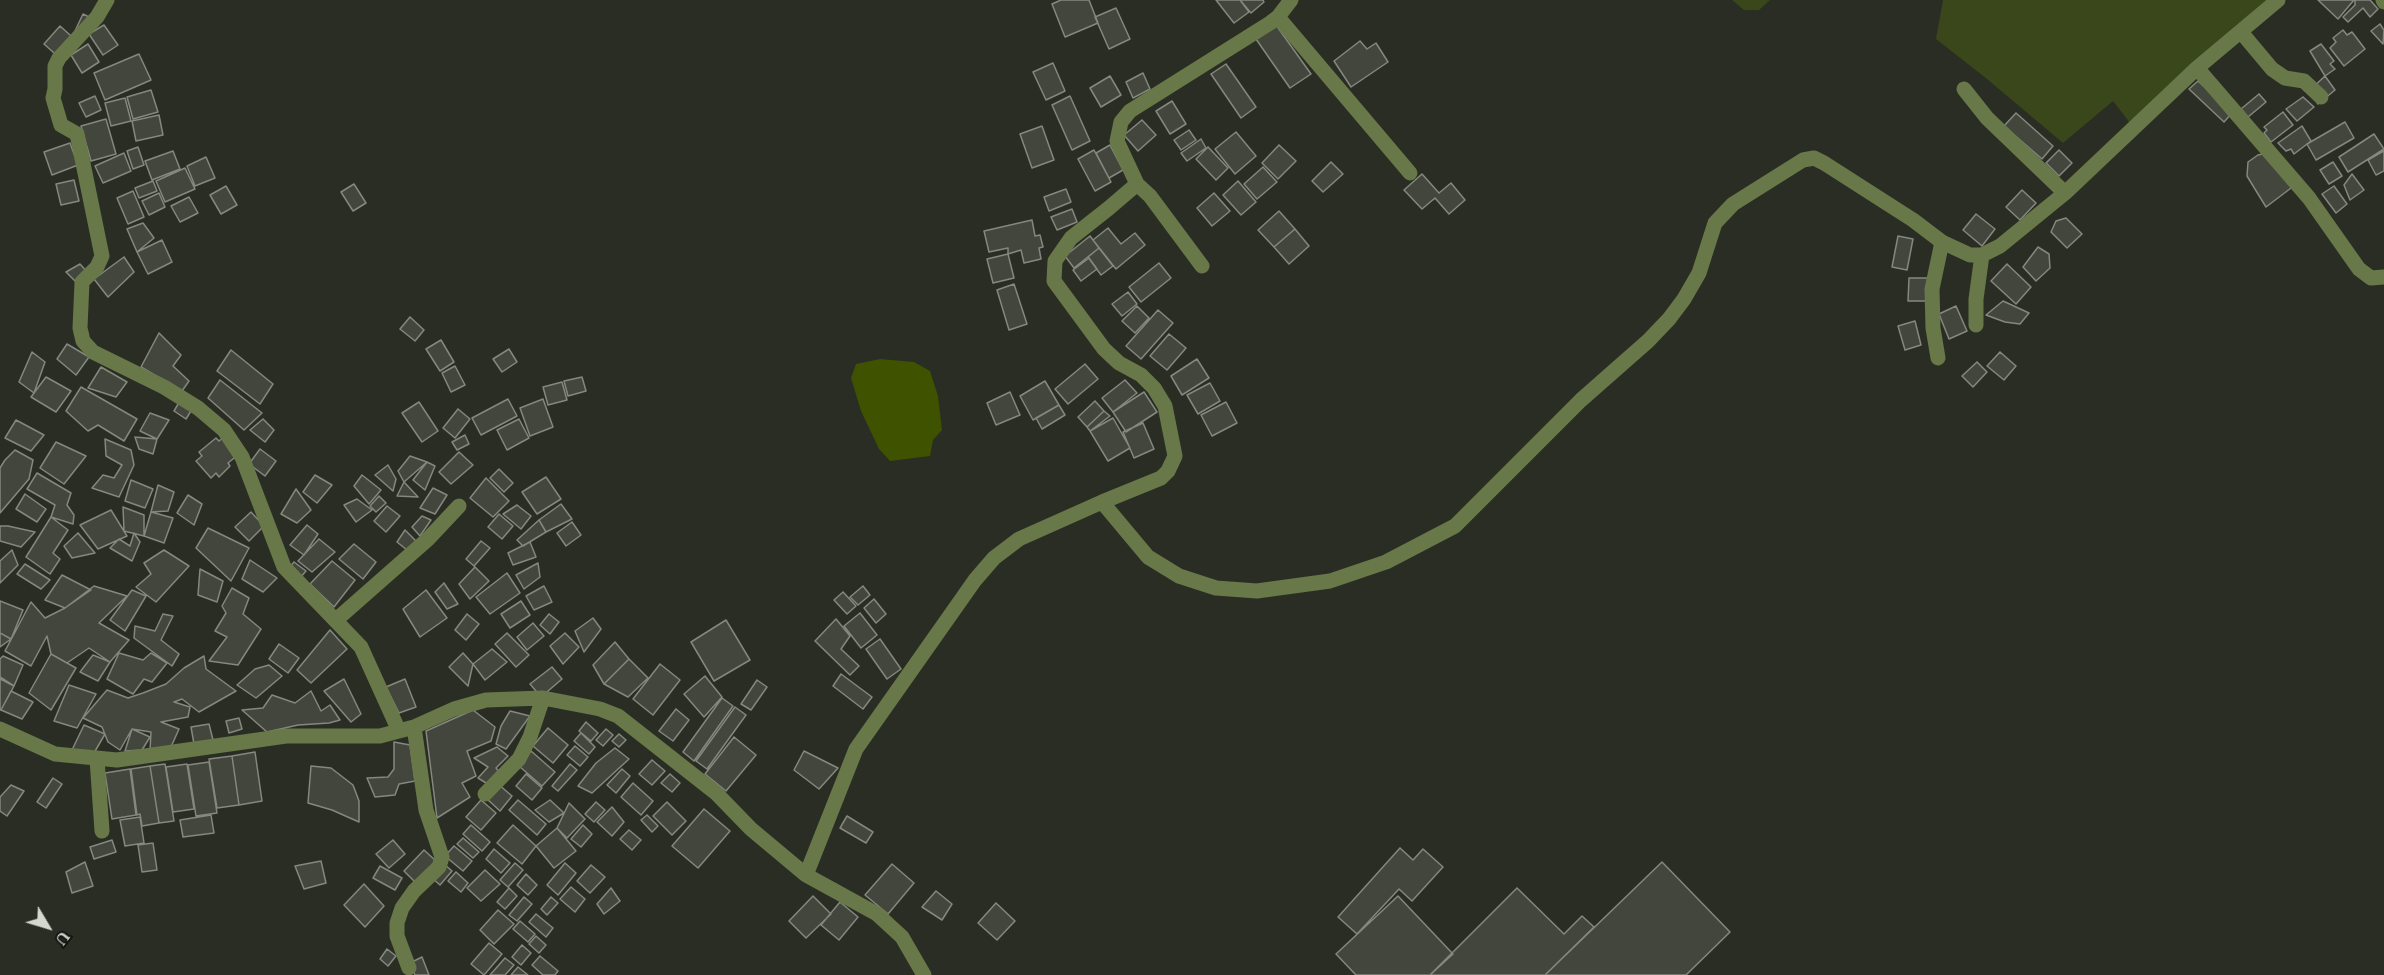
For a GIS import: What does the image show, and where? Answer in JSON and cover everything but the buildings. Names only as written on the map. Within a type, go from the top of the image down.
[{"type":"street","points":[[107,0],[98,17],[59,58],[55,66],[56,89],[53,98],[61,125],[77,134],[102,255],[97,267],[82,282],[80,328],[83,341],[93,352],[164,387],[198,408],[224,430],[242,457],[284,567],[361,647],[406,729],[426,810],[442,857],[439,867],[414,891],[402,908],[397,923],[397,936],[409,968]]},
{"type":"street","points":[[1202,266],[1150,196],[1137,184],[1117,141],[1121,122],[1130,111],[1278,17],[1291,0]]},
{"type":"street","points":[[1102,502],[1148,557],[1179,576],[1216,588],[1257,591],[1330,581],[1386,562],[1455,526],[1581,400],[1648,341],[1684,299],[1699,273],[1715,223],[1733,204],[1803,160],[1814,158],[1913,220],[1942,243],[1970,255],[1982,255],[2000,246],[2066,193],[2197,68],[2278,0]]},
{"type":"street","points":[[1278,17],[1410,173]]},
{"type":"street","points":[[2241,32],[2272,69],[2285,78],[2304,81],[2321,97]]},
{"type":"street","points":[[2197,68],[2309,198],[2359,269],[2371,278],[2384,277]]},
{"type":"street","points":[[1964,90],[1987,118],[2066,193]]},
{"type":"street","points":[[806,875],[856,749],[975,580],[994,558],[1019,539],[1161,478],[1168,471],[1174,456],[1165,406],[1154,388],[1141,375],[1119,363],[1104,349],[1054,281],[1055,261],[1071,238],[1137,184]]},
{"type":"street","points":[[1938,358],[1933,328],[1932,289],[1942,243]]},
{"type":"street","points":[[1976,325],[1976,299],[1982,255]]},
{"type":"street","points":[[336,620],[428,539],[459,506]]},
{"type":"street","points":[[484,794],[519,759],[530,737],[543,698]]},
{"type":"street","points":[[0,729],[55,754],[117,760],[286,736],[380,736],[486,700],[543,698],[600,709],[618,716],[716,793],[751,829],[806,875],[877,914],[902,937],[924,975]]},
{"type":"street","points":[[98,759],[102,831]]},
{"type":"shaded area","points":[[1732,0],[1770,0],[1759,10],[1744,10]]},
{"type":"shaded area","points":[[1943,0],[2268,0],[2130,123],[2113,101],[2063,143],[1936,39]]},
{"type":"shaded area","points":[[880,359],[914,362],[930,371],[938,396],[942,430],[933,440],[930,456],[890,461],[879,449],[861,411],[851,378],[856,364]]}]
